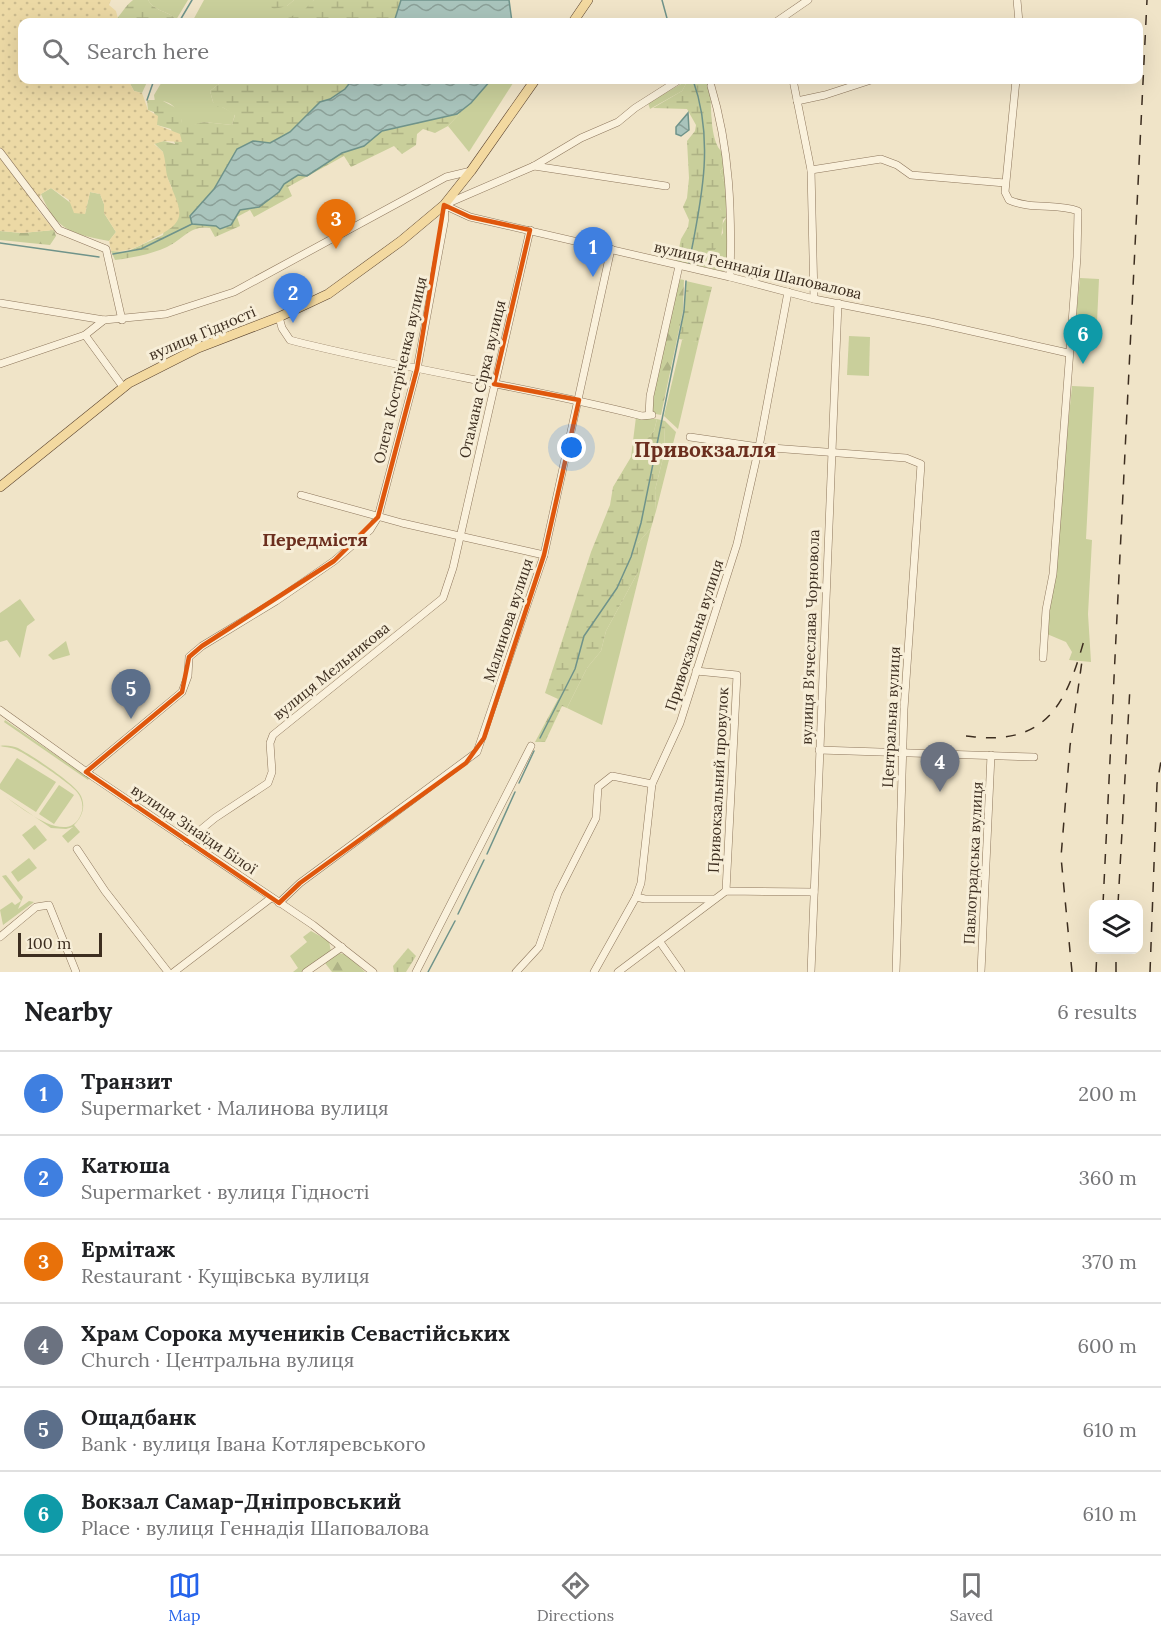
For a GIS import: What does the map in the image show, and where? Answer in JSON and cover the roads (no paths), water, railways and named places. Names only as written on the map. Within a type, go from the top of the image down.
[{"type":"main road","points":[[576,18],[588,0]]},
{"type":"main road","name":"вулиця Гідності","points":[[0,487],[123,387],[173,359],[279,317],[328,294],[444,205],[532,84]]},
{"type":"street","points":[[784,18],[808,0]]},
{"type":"street","points":[[1017,0],[1018,18]]},
{"type":"street","points":[[444,205],[534,166],[581,138],[618,122],[635,108],[673,84]]},
{"type":"street","points":[[794,84],[811,170],[814,299]]},
{"type":"street","points":[[797,101],[859,84]]},
{"type":"street","points":[[1016,84],[1005,183],[1009,200],[1022,206],[1063,207],[1078,211],[1077,257],[1053,574],[1046,610],[1043,658]]},
{"type":"street","points":[[711,86],[719,112],[730,180],[730,277]]},
{"type":"street","points":[[0,152],[59,230],[106,249],[123,320]]},
{"type":"street","points":[[811,170],[881,159],[897,165],[911,175],[1005,183]]},
{"type":"street","points":[[534,166],[666,186]]},
{"type":"street","points":[[0,303],[104,320],[123,320],[166,314],[234,292],[446,177],[471,171]]},
{"type":"street","name":"вулиця Геннадія Шаповалова","points":[[444,205],[470,217],[730,277],[814,299],[1068,353]]},
{"type":"street","name":"Олега Костріченка вулиця","points":[[378,517],[417,369],[443,227],[444,205]]},
{"type":"street","name":"Отамана Сірка вулиця","points":[[461,535],[530,230]]},
{"type":"street","name":"Малинова вулиця","points":[[279,903],[300,883],[477,752],[484,738],[544,555],[611,249]]},
{"type":"street","points":[[279,317],[282,328],[290,340],[417,369],[579,400],[642,416],[650,415],[650,396],[678,266]]},
{"type":"street","name":"Привокзальна вулиця","points":[[594,972],[636,897],[641,883],[652,784],[680,723],[737,544],[759,447],[788,292]]},
{"type":"street","name":"вулиця В'ячеслава Чорновола","points":[[811,972],[838,303]]},
{"type":"street","points":[[0,364],[85,335],[104,320]]},
{"type":"street","points":[[85,335],[123,387]]},
{"type":"street","points":[[690,437],[831,454]]},
{"type":"street","name":"Центральна вулиця","points":[[831,454],[906,458],[921,464],[903,753],[896,972]]},
{"type":"street","points":[[302,495],[378,517],[544,555]]},
{"type":"street","points":[[86,772],[182,693],[189,676],[189,657],[202,646],[276,601],[334,561],[370,530],[378,517]]},
{"type":"street","name":"вулиця Мельникова","points":[[187,841],[215,818],[268,783],[272,772],[270,743],[273,735],[443,597],[461,535]]},
{"type":"street","name":"Привокзальний провулок","points":[[696,671],[737,675],[726,891]]},
{"type":"street","name":"вулиця Зінаїди Білої","points":[[0,710],[86,772],[342,947],[373,972]]},
{"type":"street","points":[[416,972],[531,746]]},
{"type":"street","points":[[819,750],[1034,757]]},
{"type":"street","name":"Павлоградська вулиця","points":[[981,972],[991,755]]},
{"type":"street","points":[[516,972],[539,947],[558,893],[596,818],[598,786],[612,776],[652,784]]},
{"type":"street","points":[[77,849],[105,891],[168,972]]},
{"type":"street","points":[[618,972],[726,891],[814,892]]},
{"type":"street","points":[[636,897],[713,899]]},
{"type":"street","points":[[174,972],[271,898]]},
{"type":"street","points":[[0,937],[36,907],[49,905],[76,972]]},
{"type":"street","points":[[660,942],[681,972]]},
{"type":"street","points":[[306,972],[342,947]]},
{"type":"water","points":[[401,0],[509,0],[511,18],[395,18]]},
{"type":"water","points":[[349,84],[488,84],[471,103],[457,114],[382,131],[364,146],[342,153],[307,176],[298,175],[284,184],[279,192],[259,207],[240,210],[231,225],[220,229],[216,226],[192,224],[190,216],[214,189],[237,149],[253,141],[270,143],[290,132],[320,102],[330,99]]},
{"type":"water","points":[[688,113],[689,130],[681,136],[676,134],[676,127]]},
{"type":"waterway","points":[[181,18],[192,0]]},
{"type":"waterway","points":[[662,0],[667,18]]},
{"type":"waterway","points":[[147,100],[153,84]]},
{"type":"waterway","points":[[689,263],[698,217],[705,149],[700,103],[694,84]]},
{"type":"waterway","points":[[113,254],[141,249],[192,224]]},
{"type":"waterway","points":[[0,243],[99,257]]},
{"type":"waterway","points":[[540,738],[575,669],[584,636],[617,588],[631,557],[641,523],[684,311],[686,281]]},
{"type":"waterway","points":[[519,783],[534,751]]},
{"type":"waterway","points":[[487,854],[515,792]]},
{"type":"waterway","points":[[458,914],[484,860]]},
{"type":"waterway","points":[[428,972],[455,921]]},
{"type":"railway","points":[[1143,82],[1147,0]]},
{"type":"railway","points":[[1103,900],[1143,84]]},
{"type":"railway","points":[[966,736],[1003,737],[1022,733],[1037,726],[1060,702],[1068,687],[1085,637]]},
{"type":"railway","points":[[1072,972],[1061,857],[1070,746],[1083,654]]},
{"type":"railway","points":[[1118,900],[1130,687]]},
{"type":"railway","points":[[1150,972],[1157,784],[1161,761]]},
{"type":"railway","points":[[1096,972],[1097,954]]},
{"type":"railway","points":[[1116,954],[1116,972]]},
{"type":"place","name":"Ермітаж","points":[[336,249]]},
{"type":"place","name":"Транзит","points":[[593,277]]},
{"type":"place","name":"Катюша","points":[[293,323]]},
{"type":"place","name":"Вокзал Самар-Дніпровський","points":[[1083,364]]},
{"type":"place","name":"Ощадбанк","points":[[131,719]]},
{"type":"place","name":"Храм Сорока мучеників Севастійських","points":[[940,792]]},
{"type":"district","name":"Привокзалля","points":[[705,449]]},
{"type":"district","name":"Передмістя","points":[[315,539]]}]
